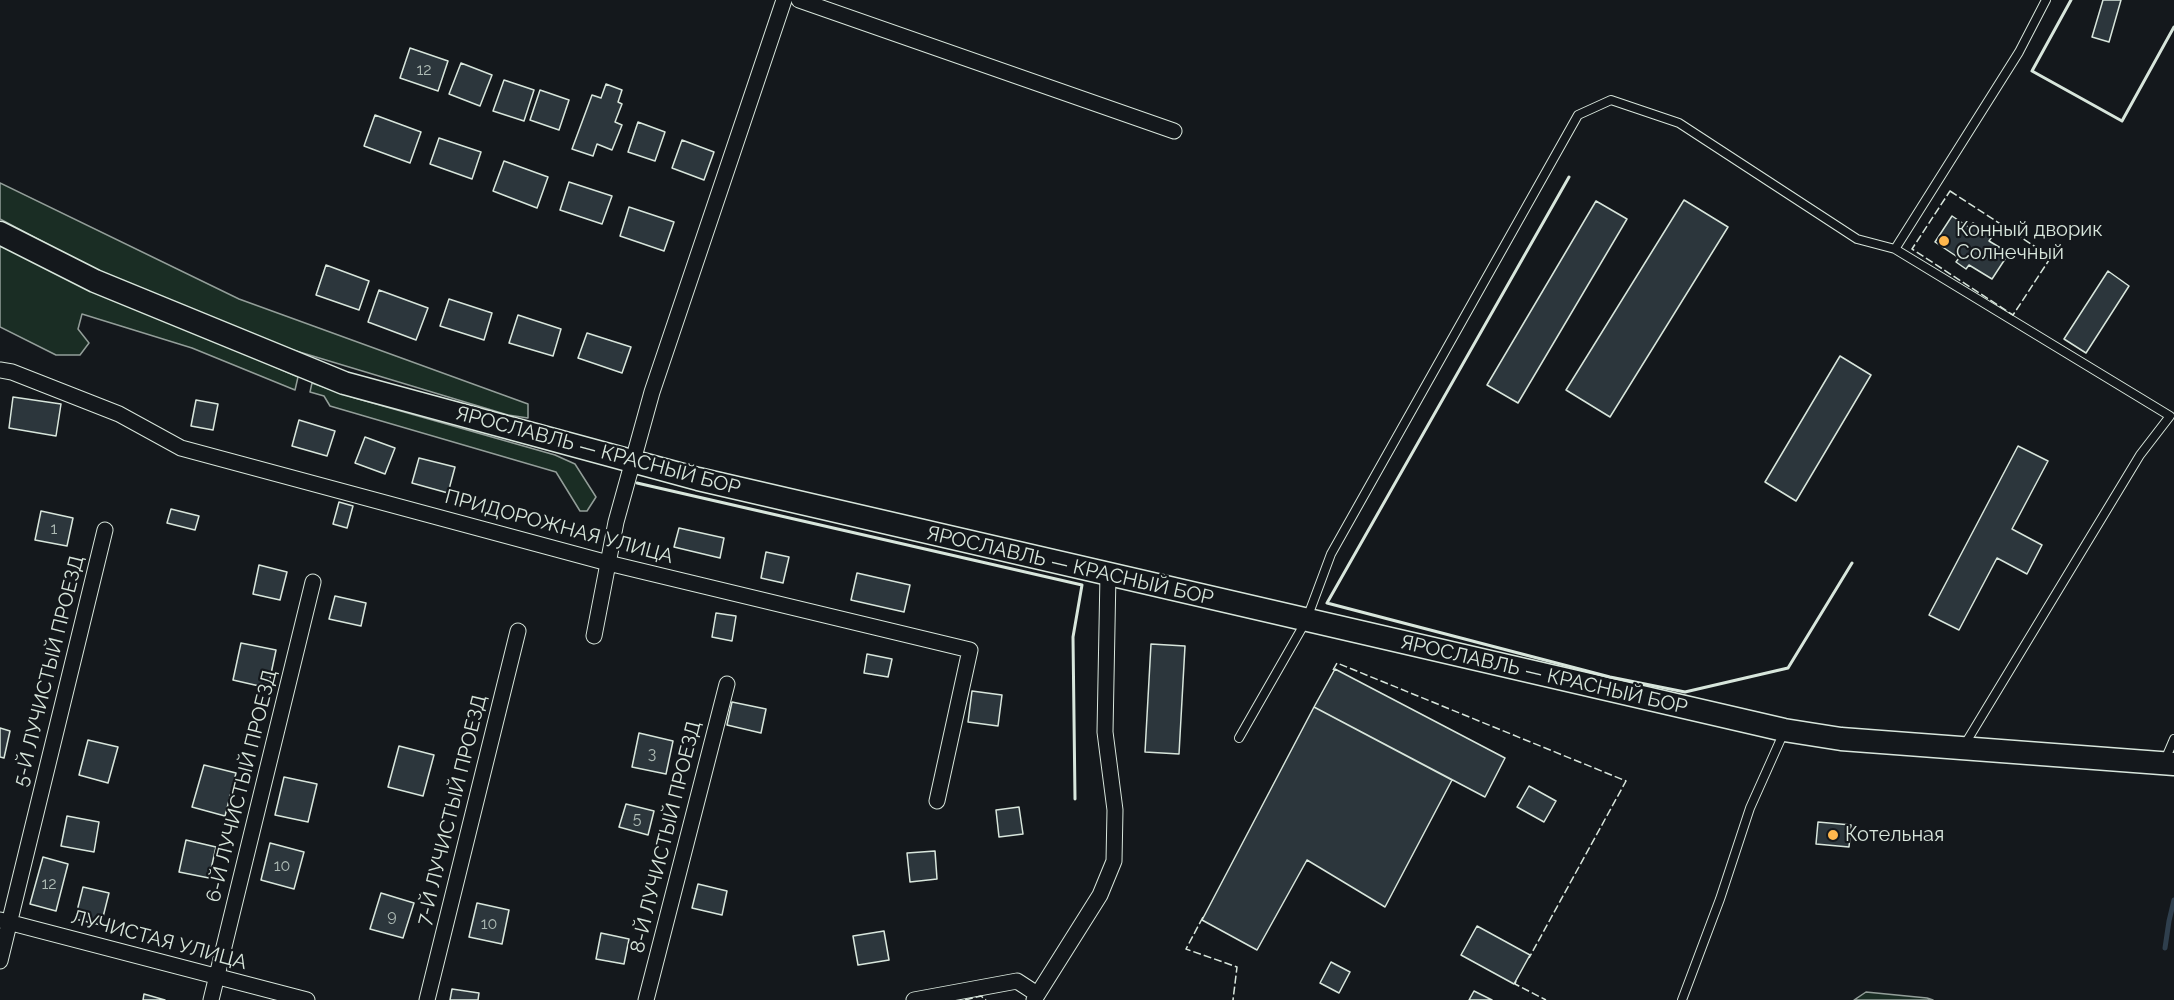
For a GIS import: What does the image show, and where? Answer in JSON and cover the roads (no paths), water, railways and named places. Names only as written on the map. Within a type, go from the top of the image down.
[{"type":"street","points":[[594,636],[616,522],[652,392],[784,0]]},
{"type":"street","points":[[799,0],[1173,131]]},
{"type":"street","name":"ЯРОСЛАВЛЬ — КРАСНЫЙ БОР","points":[[0,232],[95,280],[344,383],[722,484],[1784,730],[1841,739],[2168,764]]},
{"type":"street","name":"ПРИДОРОЖНАЯ УЛИЦА","points":[[0,370],[12,372],[119,414],[181,448],[608,563],[970,650],[938,801]]},
{"type":"street","name":"5-Й ЛУЧИСТЫЙ ПРОЕЗД","points":[[0,961],[5,922],[105,530]]},
{"type":"street","points":[[914,1000],[1017,981],[1036,997],[1100,895],[1114,861],[1115,810],[1105,732],[1108,574]]},
{"type":"street","name":"6-Й ЛУЧИСТЫЙ ПРОЕЗД","points":[[211,1000],[313,582]]},
{"type":"street","name":"7-Й ЛУЧИСТЫЙ ПРОЕЗД","points":[[427,1000],[518,631]]},
{"type":"street","name":"8-Й ЛУЧИСТЫЙ ПРОЕЗД","points":[[646,1000],[727,684]]},
{"type":"street","name":"ЛУЧИСТАЯ УЛИЦА","points":[[5,922],[307,1000]]},
{"type":"lane","points":[[1895,249],[2019,52],[2046,0]]},
{"type":"lane","points":[[1239,738],[1306,621],[1331,554],[1578,115],[1611,100],[1679,123],[1857,239],[1895,249],[2172,418],[2140,455],[1962,748]]},
{"type":"lane","points":[[1682,1000],[1720,899],[1750,808],[1784,730]]},
{"type":"lane","points":[[2168,764],[2174,739]]},
{"type":"waterway","points":[[2165,948],[2174,900]]},
{"type":"place","name":"Конный дворик Солнечный","points":[[1944,241]]},
{"type":"place","name":"Котельная","points":[[1833,835]]}]
